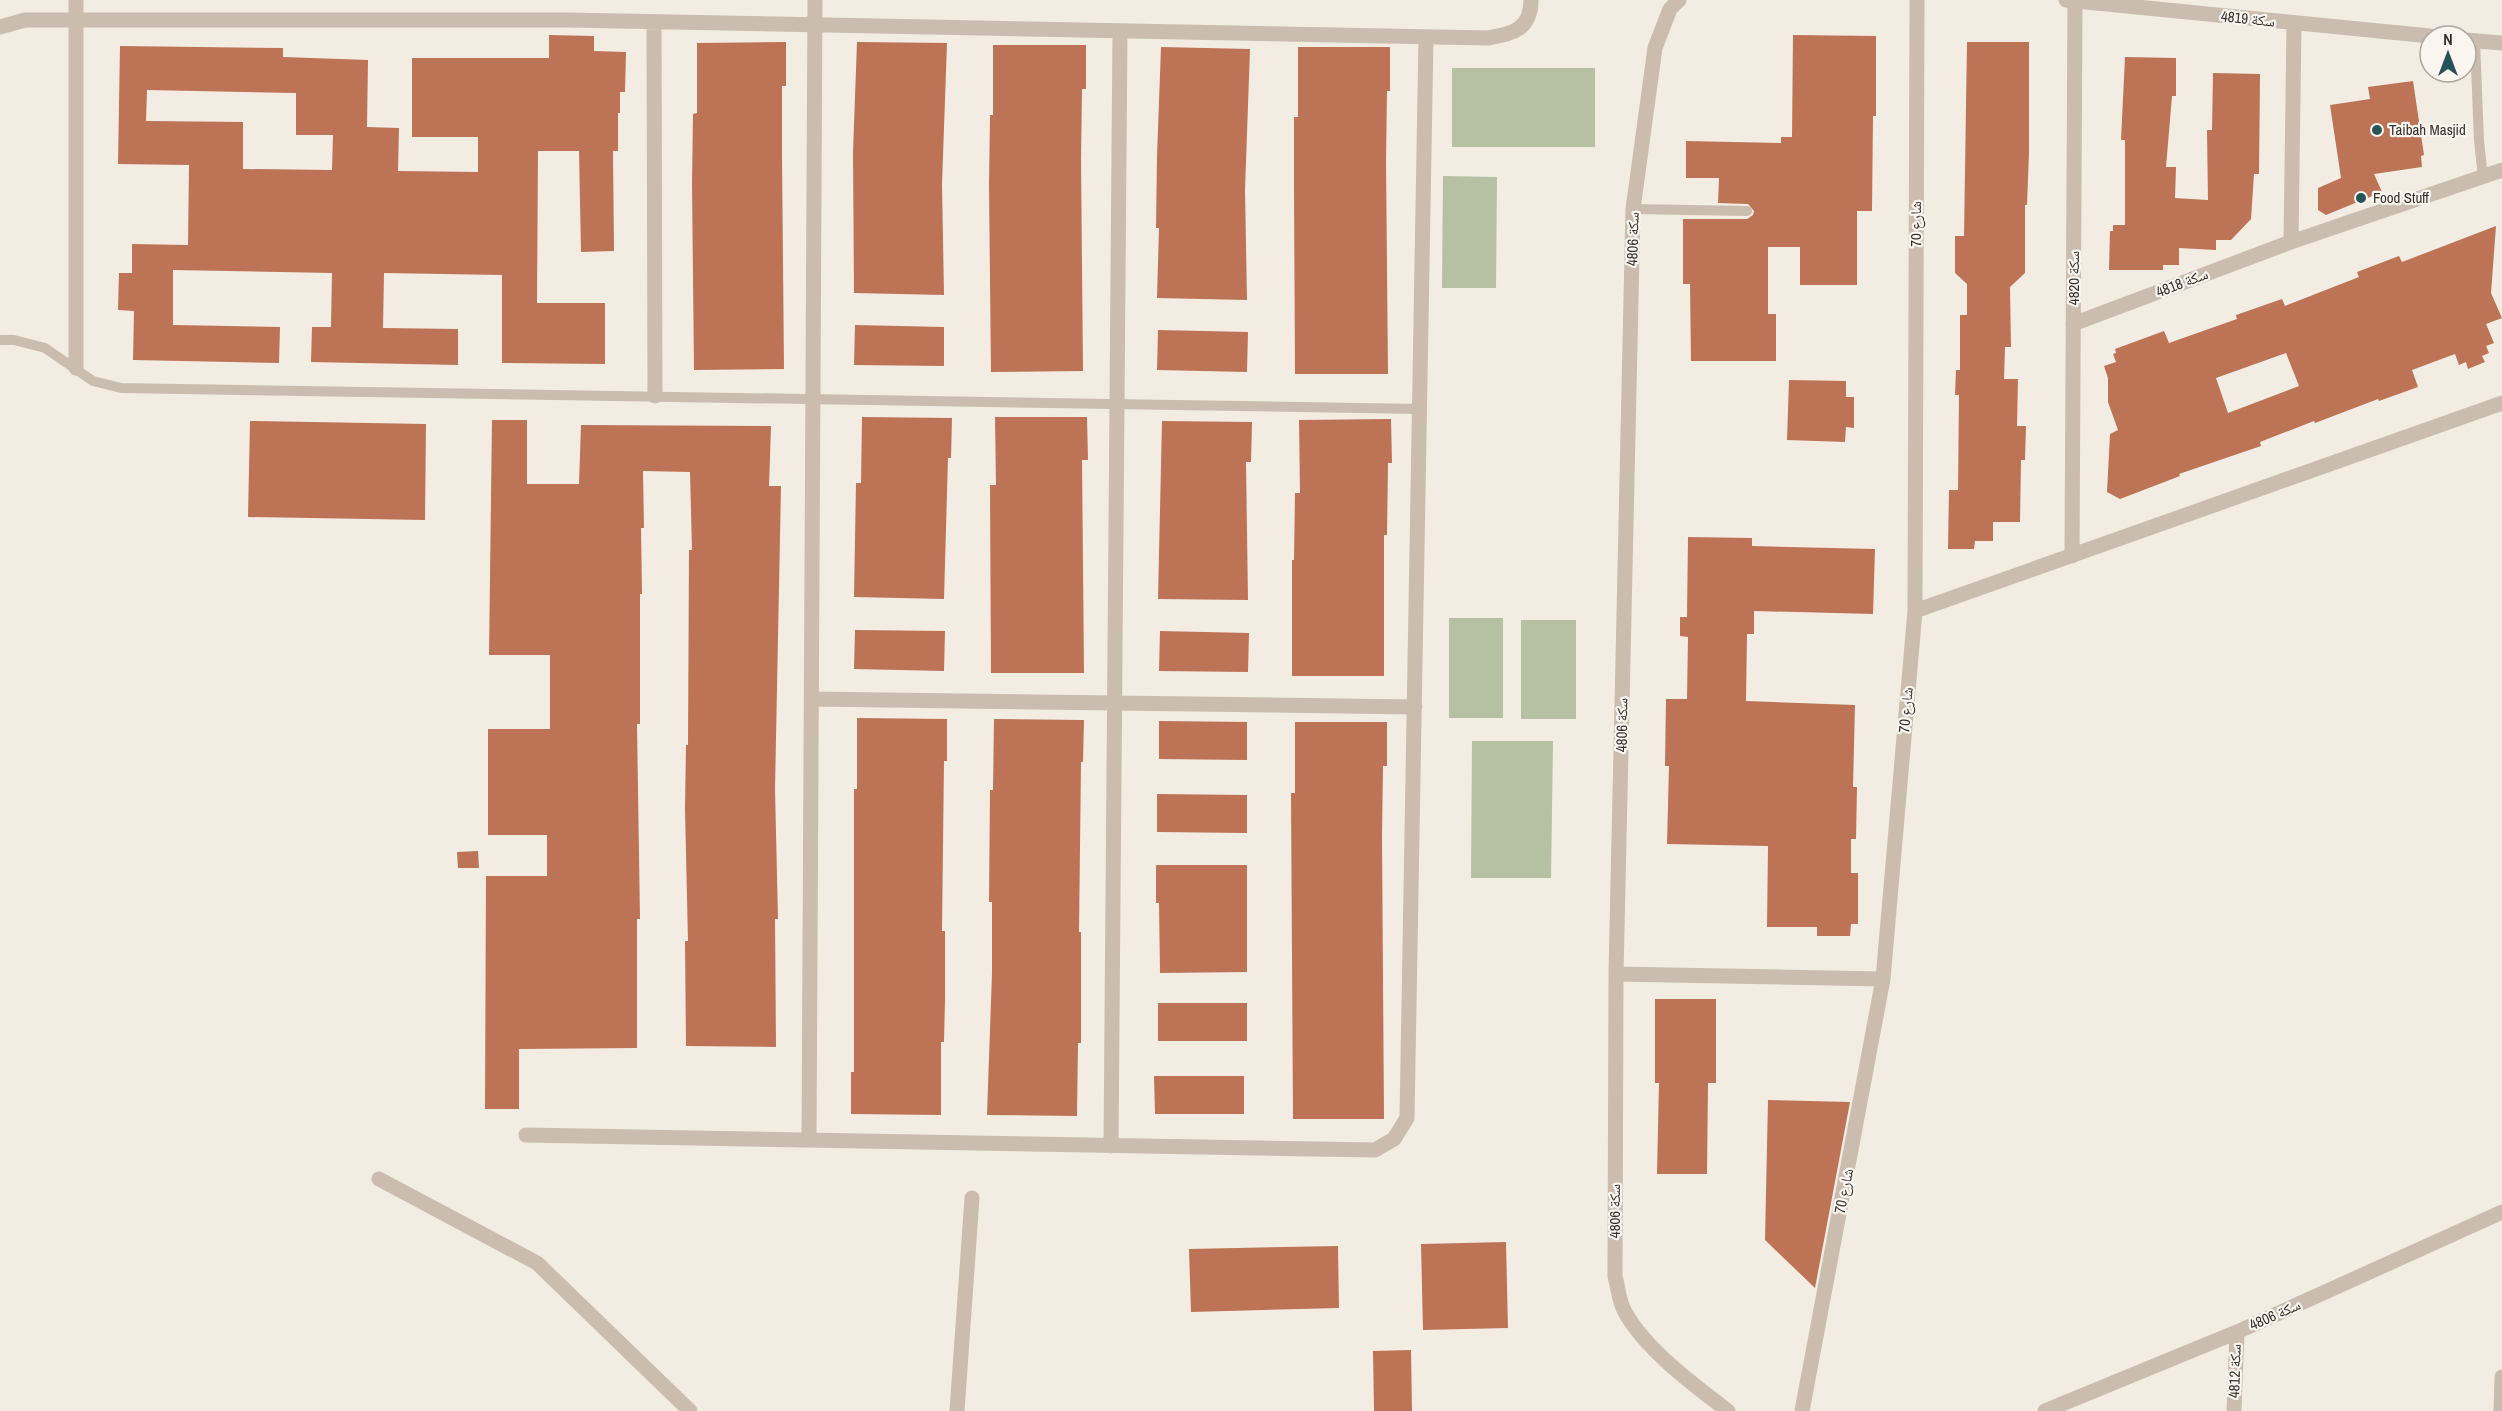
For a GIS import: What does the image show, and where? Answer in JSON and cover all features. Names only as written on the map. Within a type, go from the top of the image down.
[{"type":"street","points":[[76,0],[76,368]]},
{"type":"street","points":[[809,1140],[815,0]]},
{"type":"street","points":[[0,27],[24,20],[654,22],[1488,38],[1511,34],[1524,24],[1531,11],[1531,0]]},
{"type":"street","name":"سكة 4806","points":[[1679,0],[1670,9],[1655,48],[1633,209],[1616,974],[1615,1276],[1623,1310],[1638,1333],[1697,1387],[1728,1411]]},
{"type":"street","name":"شارع 70","points":[[1802,1411],[1884,979],[1915,611],[1917,0]]},
{"type":"street","name":"سكة 4819","points":[[2071,0],[2418,35]]},
{"type":"street","name":"سكة 4820","points":[[2071,0],[2072,556]]},
{"type":"street","points":[[654,22],[655,396]]},
{"type":"street","points":[[2291,242],[2294,24]]},
{"type":"street","points":[[1111,1146],[1120,31]]},
{"type":"street","points":[[525,1135],[1375,1150],[1394,1139],[1407,1118],[1426,37]]},
{"type":"street","points":[[2478,41],[2502,43]]},
{"type":"street","name":"سكة 4818","points":[[2073,324],[2291,242],[2502,170]]},
{"type":"street","points":[[1915,611],[2502,403]]},
{"type":"street","points":[[811,699],[1415,707]]},
{"type":"street","points":[[1616,974],[1884,979]]},
{"type":"street","points":[[380,1179],[537,1263],[690,1411]]},
{"type":"street","points":[[957,1411],[972,1198]]},
{"type":"street","name":"سكة 4806","points":[[2045,1411],[2237,1332],[2502,1212]]},
{"type":"street","name":"سكة 4812","points":[[2234,1411],[2237,1332]]},
{"type":"street","points":[[2500,1411],[2502,1377]]},
{"type":"lane","points":[[2474,84],[2483,177]]},
{"type":"lane","points":[[1633,209],[1747,212]]},
{"type":"lane","points":[[0,340],[14,340],[45,348],[93,381],[121,388],[1420,409]]},
{"type":"green space","points":[[1452,68],[1595,68],[1595,147],[1452,147]]},
{"type":"green space","points":[[1443,176],[1497,177],[1496,288],[1442,288]]},
{"type":"green space","points":[[1449,618],[1503,618],[1503,718],[1449,718]]},
{"type":"green space","points":[[1521,620],[1576,620],[1576,719],[1521,719]]},
{"type":"green space","points":[[1472,741],[1553,741],[1551,878],[1471,878]]},
{"type":"building","points":[[549,35],[594,36],[594,51],[626,52],[625,92],[620,92],[620,113],[618,113],[618,151],[613,151],[614,251],[581,252],[579,151],[538,151],[537,303],[605,303],[605,364],[502,363],[502,275],[384,273],[383,328],[458,329],[458,365],[311,362],[312,327],[331,327],[332,273],[173,270],[173,325],[280,327],[279,363],[133,360],[134,311],[118,310],[119,273],[132,273],[132,244],[188,245],[189,165],[118,164],[120,46],[283,48],[283,57],[368,60],[367,127],[399,128],[398,171],[478,172],[478,137],[412,137],[412,58],[549,58]],"holes":[[[147,90],[296,93],[296,135],[333,135],[332,170],[243,169],[243,122],[146,121]]]},
{"type":"building","points":[[1793,35],[1876,36],[1876,116],[1873,116],[1872,211],[1857,211],[1857,285],[1800,285],[1800,247],[1768,247],[1768,314],[1776,314],[1776,361],[1691,361],[1690,284],[1683,284],[1683,219],[1747,219],[1753,215],[1754,211],[1748,204],[1718,203],[1719,178],[1686,178],[1686,141],[1781,143],[1781,137],[1792,137]]},
{"type":"building","points":[[786,42],[786,86],[782,86],[784,369],[694,370],[692,184],[693,114],[697,113],[697,43]]},
{"type":"building","points":[[857,42],[947,43],[942,184],[944,295],[854,293],[853,152]]},
{"type":"building","points":[[1967,42],[2029,42],[2029,152],[2027,205],[2025,205],[2025,273],[2010,287],[2011,347],[2005,347],[2004,379],[2018,379],[2017,426],[2026,426],[2025,460],[2021,460],[2020,522],[1993,522],[1993,541],[1975,541],[1974,549],[1948,549],[1949,490],[1958,490],[1959,395],[1955,395],[1956,370],[1960,370],[1960,315],[1967,315],[1967,284],[1955,273],[1955,236],[1964,236]]},
{"type":"building","points":[[993,45],[1086,45],[1086,89],[1082,89],[1081,159],[1083,371],[991,372],[989,186],[990,115],[993,115]]},
{"type":"building","points":[[1161,47],[1250,49],[1245,190],[1247,300],[1157,298],[1159,228],[1156,228],[1157,157]]},
{"type":"building","points":[[1298,47],[1390,47],[1386,161],[1388,374],[1295,374],[1294,117],[1298,117]]},
{"type":"building","points":[[2125,57],[2176,58],[2176,96],[2172,96],[2166,167],[2176,167],[2175,198],[2208,200],[2207,130],[2212,130],[2213,73],[2260,74],[2259,174],[2254,174],[2251,219],[2231,240],[2216,240],[2216,250],[2179,248],[2179,265],[2163,265],[2163,270],[2109,270],[2110,231],[2113,231],[2113,225],[2125,225],[2125,140],[2121,140]]},
{"type":"building","name":"Taibah Masjid","points":[[2413,81],[2424,155],[2421,156],[2422,167],[2374,174],[2382,192],[2326,215],[2318,210],[2318,188],[2341,178],[2330,105],[2370,99],[2368,87]]},
{"type":"building","points":[[2496,226],[2491,293],[2502,318],[2486,324],[2494,343],[2486,346],[2489,353],[2482,356],[2485,362],[2468,369],[2466,362],[2459,365],[2455,354],[2412,370],[2418,387],[2379,401],[2378,399],[2315,423],[2314,421],[2260,442],[2261,446],[2179,474],[2180,476],[2120,499],[2107,492],[2110,434],[2118,430],[2108,402],[2108,378],[2104,366],[2116,362],[2113,354],[2116,353],[2115,349],[2164,331],[2169,343],[2237,319],[2236,315],[2282,299],[2285,306],[2359,277],[2357,272],[2399,256],[2402,262]],"holes":[[[2286,353],[2299,386],[2228,413],[2216,378]]]},
{"type":"building","points":[[855,325],[944,327],[944,366],[854,365]]},
{"type":"building","points":[[1158,330],[1248,332],[1247,372],[1157,370]]},
{"type":"building","points":[[1789,380],[1846,381],[1846,397],[1854,397],[1854,428],[1846,427],[1845,442],[1787,440]]},
{"type":"building","points":[[862,417],[952,418],[951,458],[948,458],[944,599],[854,597],[856,483],[861,483]]},
{"type":"building","points":[[995,417],[1087,417],[1088,460],[1082,460],[1084,673],[991,673],[990,485],[996,485]]},
{"type":"building","points":[[1391,419],[1392,463],[1388,463],[1387,535],[1384,535],[1384,676],[1292,676],[1292,560],[1294,560],[1295,493],[1300,493],[1299,420]]},
{"type":"building","points":[[492,420],[527,420],[527,484],[579,484],[581,425],[771,426],[769,486],[781,486],[775,789],[778,919],[775,919],[776,1047],[686,1046],[685,941],[688,941],[685,810],[686,745],[688,745],[689,550],[692,550],[690,472],[643,471],[640,724],[637,724],[640,919],[637,919],[637,1048],[519,1049],[519,1109],[485,1109],[486,876],[547,876],[547,835],[488,835],[488,729],[550,729],[550,655],[489,655]]},
{"type":"building","points":[[250,421],[426,424],[425,520],[248,517]]},
{"type":"building","points":[[1162,421],[1252,422],[1251,462],[1246,462],[1248,600],[1158,599]]},
{"type":"building","points":[[1688,537],[1752,538],[1752,546],[1875,549],[1873,614],[1754,611],[1754,634],[1747,634],[1746,701],[1855,705],[1853,787],[1857,787],[1856,839],[1851,839],[1851,873],[1858,873],[1858,924],[1851,924],[1850,936],[1817,936],[1817,927],[1767,927],[1768,846],[1667,844],[1669,766],[1665,766],[1666,699],[1687,699],[1688,637],[1680,636],[1680,617],[1687,617]]},
{"type":"building","points":[[855,630],[945,631],[944,671],[854,669]]},
{"type":"building","points":[[1160,631],[1249,633],[1248,672],[1159,671]]},
{"type":"building","points":[[857,718],[947,719],[947,761],[944,761],[942,931],[945,931],[945,1000],[944,1042],[941,1042],[941,1115],[851,1114],[851,1072],[854,1072],[854,789],[857,789]]},
{"type":"building","points":[[994,719],[1084,720],[1083,762],[1081,762],[1079,932],[1081,932],[1081,1043],[1078,1043],[1077,1116],[987,1115],[992,973],[992,902],[989,902],[990,790],[993,790]]},
{"type":"building","points":[[1159,721],[1247,722],[1247,760],[1159,759]]},
{"type":"building","points":[[1295,722],[1387,722],[1387,766],[1383,766],[1382,837],[1384,1119],[1293,1119],[1291,793],[1295,793]]},
{"type":"building","points":[[1157,794],[1247,795],[1247,833],[1157,832]]},
{"type":"building","points":[[478,851],[479,868],[458,868],[457,852]]},
{"type":"building","points":[[1156,865],[1247,865],[1247,972],[1160,973]]},
{"type":"building","points":[[1655,999],[1716,999],[1716,1083],[1708,1083],[1707,1174],[1657,1174],[1659,1083],[1655,1083]]},
{"type":"building","points":[[1158,1003],[1247,1003],[1247,1041],[1158,1041]]},
{"type":"building","points":[[1154,1076],[1244,1076],[1244,1114],[1155,1114]]},
{"type":"building","points":[[1768,1100],[1850,1102],[1815,1288],[1765,1240]]},
{"type":"building","points":[[1506,1242],[1508,1328],[1423,1330],[1421,1244]]},
{"type":"building","points":[[1338,1246],[1339,1308],[1191,1312],[1189,1249]]},
{"type":"building","points":[[1411,1350],[1412,1411],[1374,1411],[1373,1351]]},
{"type":"place","name":"Taibah Masjid","points":[[2377,130]]},
{"type":"place","name":"Food Stuff","points":[[2361,198]]}]
